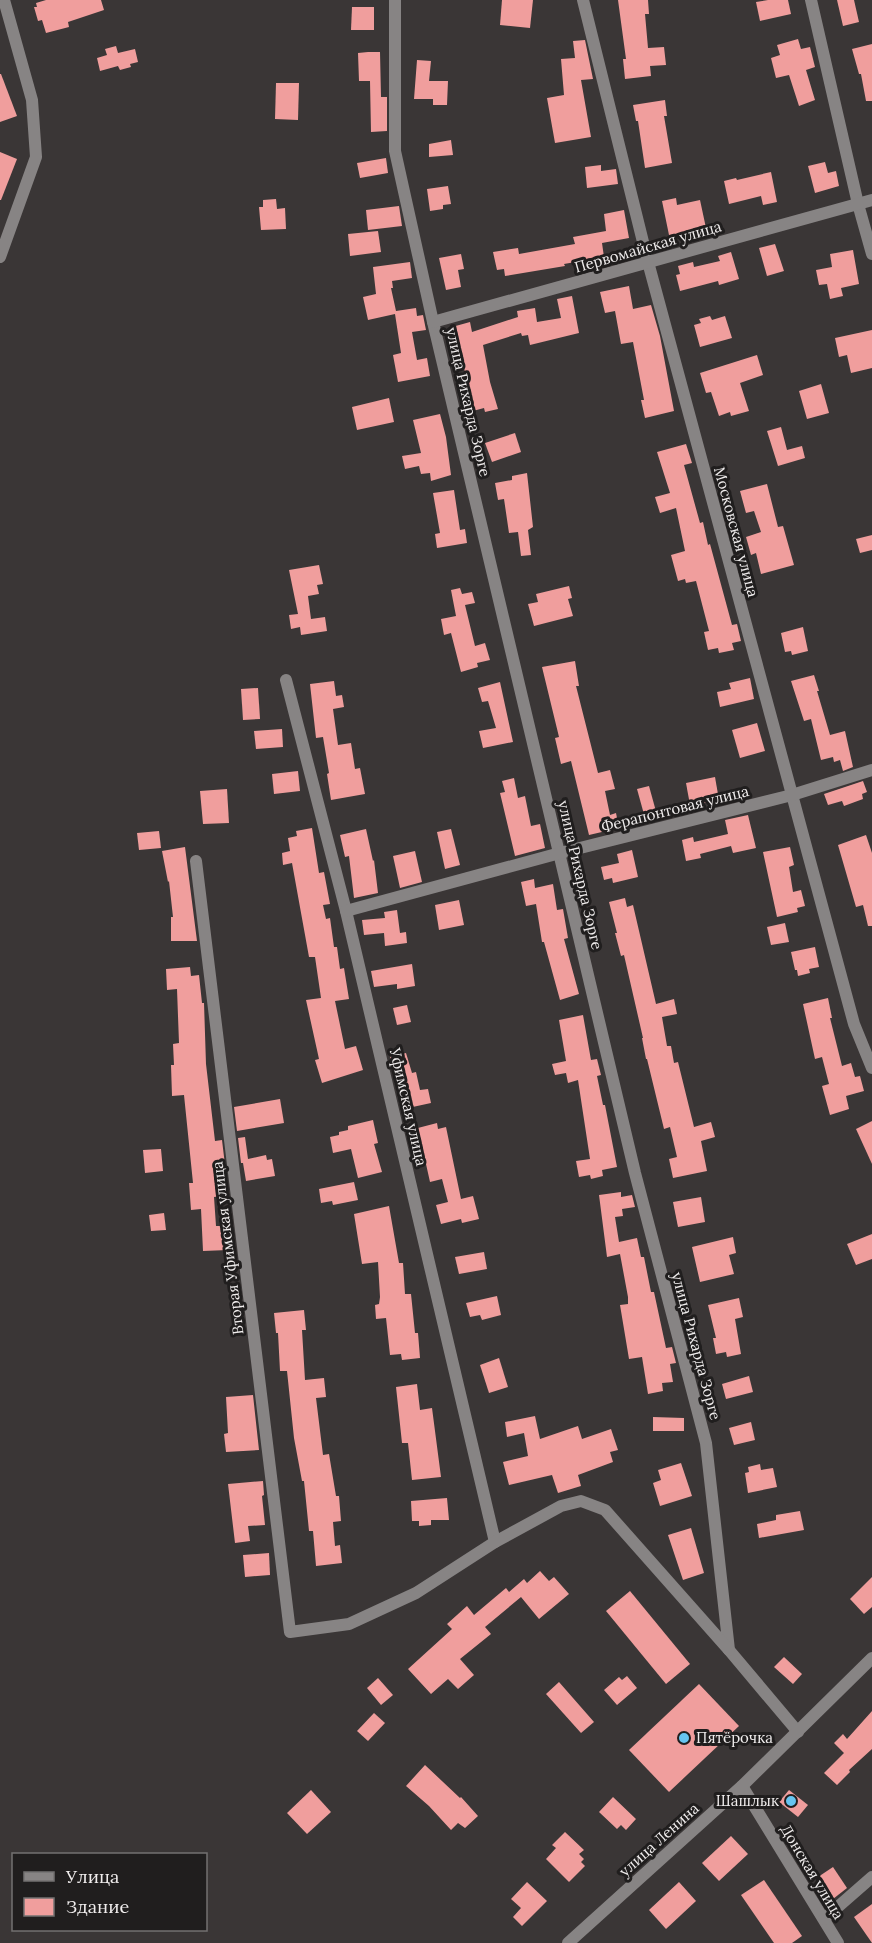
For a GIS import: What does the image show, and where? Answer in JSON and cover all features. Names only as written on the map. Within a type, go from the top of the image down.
[{"type":"street","points":[[0,257],[36,157],[32,100],[4,0]]},
{"type":"street","name":"улица Рихарда Зорге","points":[[395,0],[395,152],[433,322],[635,1173],[706,1443],[729,1650]]},
{"type":"street","name":"Московская улица","points":[[583,0],[648,262],[792,795],[854,1024],[872,1068]]},
{"type":"street","points":[[811,0],[858,204],[872,254]]},
{"type":"street","name":"Первомайская улица","points":[[433,322],[872,200]]},
{"type":"street","name":"Уфимская улица","points":[[285,680],[346,911],[495,1542]]},
{"type":"street","name":"Ферапонтовая улица","points":[[346,911],[560,853],[792,795],[872,770]]},
{"type":"street","name":"Вторая Уфимская улица","points":[[196,861],[290,1632],[350,1624],[416,1593],[495,1542]]},
{"type":"street","points":[[495,1542],[561,1506],[581,1501],[605,1510],[798,1732]]},
{"type":"street","name":"улица Ленина","points":[[568,1943],[742,1786],[872,1658]]},
{"type":"street","name":"Донская улица","points":[[742,1786],[838,1943]]},
{"type":"street","points":[[824,1919],[872,1877]]},
{"type":"building","points":[[46,0],[101,0],[104,10],[68,22],[69,27],[46,33],[42,20],[38,21],[34,7],[37,7],[36,3]]},
{"type":"building","points":[[502,0],[533,0],[530,28],[500,25]]},
{"type":"building","points":[[618,0],[648,0],[649,14],[645,14],[648,48],[664,47],[666,65],[650,66],[651,76],[625,79],[623,59],[626,59]]},
{"type":"building","points":[[788,0],[791,14],[760,21],[756,2]]},
{"type":"building","points":[[837,0],[854,0],[859,22],[843,26]]},
{"type":"building","points":[[352,7],[374,7],[374,30],[351,30]]},
{"type":"building","points":[[798,39],[801,49],[810,47],[815,67],[806,70],[815,100],[799,106],[789,75],[776,78],[771,58],[780,55],[777,45]]},
{"type":"building","points":[[585,40],[593,79],[581,80],[591,137],[555,143],[547,98],[564,95],[561,59],[575,58],[573,41]]},
{"type":"building","points":[[872,44],[872,101],[866,101],[861,74],[859,74],[852,49]]},
{"type":"building","points":[[116,46],[118,53],[135,49],[138,62],[120,70],[118,66],[100,71],[97,58],[107,55],[105,49]]},
{"type":"building","points":[[380,52],[381,97],[387,97],[387,131],[371,132],[370,81],[359,81],[358,53]]},
{"type":"building","points":[[417,60],[431,61],[429,81],[448,81],[447,105],[433,105],[433,99],[414,99]]},
{"type":"building","points":[[0,74],[17,116],[0,122]]},
{"type":"building","points":[[276,83],[299,83],[298,120],[275,119]]},
{"type":"building","points":[[665,100],[667,116],[664,116],[672,163],[645,168],[638,121],[636,121],[633,105]]},
{"type":"building","points":[[451,140],[453,155],[429,157],[429,144]]},
{"type":"building","points":[[0,152],[17,159],[1,200],[0,200]]},
{"type":"building","points":[[386,158],[388,173],[360,178],[357,163]]},
{"type":"building","points":[[825,162],[828,173],[836,171],[839,186],[815,193],[808,166]]},
{"type":"building","points":[[601,165],[601,171],[616,169],[618,184],[587,188],[585,167]]},
{"type":"building","points":[[771,172],[777,202],[763,205],[761,196],[729,204],[724,181]]},
{"type":"building","points":[[448,186],[451,204],[443,205],[443,209],[430,211],[427,189]]},
{"type":"building","points":[[676,198],[677,205],[700,200],[706,228],[669,235],[662,201]]},
{"type":"building","points":[[276,199],[277,209],[285,208],[286,229],[261,230],[259,207],[263,207],[263,200]]},
{"type":"building","points":[[399,206],[402,226],[368,230],[366,210]]},
{"type":"building","points":[[624,210],[629,238],[602,243],[604,257],[505,276],[504,269],[497,270],[493,252],[518,248],[519,254],[575,244],[573,237],[606,231],[604,214]]},
{"type":"building","points":[[378,231],[381,252],[350,256],[348,234]]},
{"type":"building","points":[[775,244],[784,271],[767,276],[759,248]]},
{"type":"building","points":[[853,250],[859,284],[841,288],[843,296],[830,299],[827,284],[819,285],[816,270],[832,267],[830,254]]},
{"type":"building","points":[[731,252],[739,279],[719,285],[718,281],[680,291],[676,275],[680,274],[678,266],[693,262],[694,267],[720,261],[718,256]]},
{"type":"building","points":[[461,254],[464,269],[458,270],[461,287],[446,290],[439,258]]},
{"type":"building","points":[[410,262],[412,278],[392,281],[393,288],[391,288],[396,311],[416,308],[417,316],[423,315],[426,330],[412,332],[417,360],[427,358],[430,376],[398,382],[393,355],[401,353],[395,314],[368,320],[363,297],[376,294],[373,267]]},
{"type":"building","points":[[629,286],[633,309],[651,305],[660,336],[674,411],[645,418],[641,400],[644,400],[633,342],[621,344],[615,311],[605,313],[600,292]]},
{"type":"building","points":[[572,296],[579,333],[530,345],[528,335],[522,336],[521,333],[483,345],[498,409],[485,412],[484,408],[473,411],[461,353],[458,354],[452,327],[470,322],[472,332],[518,317],[517,311],[535,308],[537,322],[561,318],[557,299]]},
{"type":"building","points":[[710,316],[712,320],[725,316],[732,338],[700,347],[694,325],[701,323],[699,319]]},
{"type":"building","points":[[872,330],[872,368],[851,373],[847,355],[839,357],[835,338]]},
{"type":"building","points":[[757,355],[763,375],[740,383],[749,411],[731,416],[730,412],[719,416],[711,392],[706,393],[700,373]]},
{"type":"building","points":[[821,384],[829,413],[807,419],[799,391]]},
{"type":"building","points":[[389,398],[394,422],[357,430],[352,407]]},
{"type":"building","points":[[440,414],[446,437],[451,475],[431,481],[430,473],[421,474],[419,466],[405,469],[402,456],[421,453],[413,420]]},
{"type":"building","points":[[781,427],[787,450],[802,446],[805,458],[778,466],[767,431]]},
{"type":"building","points":[[515,433],[521,452],[492,462],[485,443]]},
{"type":"building","points":[[686,444],[692,463],[684,465],[700,523],[703,522],[708,545],[710,544],[732,625],[737,624],[741,641],[732,643],[734,650],[719,653],[718,648],[708,650],[704,632],[709,631],[696,581],[686,583],[685,579],[678,581],[671,555],[685,551],[676,508],[660,513],[655,497],[670,493],[657,452]]},
{"type":"building","points":[[527,473],[533,527],[528,530],[531,555],[521,556],[518,532],[509,533],[504,499],[498,500],[495,483],[512,480],[512,476]]},
{"type":"building","points":[[767,484],[778,527],[783,526],[794,565],[761,574],[756,553],[751,555],[746,537],[761,532],[754,511],[746,513],[740,491]]},
{"type":"building","points":[[454,490],[460,530],[465,529],[467,543],[437,548],[435,534],[440,533],[433,493]]},
{"type":"building","points":[[872,535],[872,550],[860,553],[856,539]]},
{"type":"building","points":[[319,565],[323,584],[317,585],[319,594],[308,596],[311,619],[325,617],[327,631],[301,635],[300,627],[291,629],[289,615],[298,614],[289,570]]},
{"type":"building","points":[[569,586],[572,598],[568,599],[573,616],[534,626],[528,604],[538,602],[536,594]]},
{"type":"building","points":[[460,588],[462,594],[472,592],[475,603],[465,605],[475,646],[485,643],[490,660],[477,663],[478,667],[461,672],[451,633],[444,635],[441,619],[456,616],[451,590]]},
{"type":"building","points":[[803,627],[808,651],[792,655],[791,651],[785,652],[781,633]]},
{"type":"building","points":[[575,661],[579,686],[576,686],[598,773],[610,770],[615,789],[605,791],[610,815],[616,813],[619,828],[589,835],[571,761],[561,764],[555,738],[559,737],[542,667]]},
{"type":"building","points":[[814,675],[830,735],[845,731],[853,767],[843,771],[840,760],[834,762],[833,757],[821,760],[811,719],[804,721],[791,681]]},
{"type":"building","points":[[750,678],[754,699],[720,707],[717,692],[731,689],[729,683]]},
{"type":"building","points":[[334,681],[336,696],[342,695],[344,707],[333,709],[338,745],[351,743],[355,769],[360,768],[365,794],[331,800],[323,737],[316,738],[310,684]]},
{"type":"building","points":[[500,682],[513,742],[483,748],[479,731],[496,728],[488,701],[482,702],[478,688]]},
{"type":"building","points":[[258,688],[260,719],[243,720],[241,689]]},
{"type":"building","points":[[757,723],[765,751],[740,758],[732,730]]},
{"type":"building","points":[[282,729],[283,747],[256,749],[254,731]]},
{"type":"building","points":[[298,771],[300,791],[274,794],[272,774]]},
{"type":"building","points":[[715,777],[719,800],[690,805],[686,783]]},
{"type":"building","points":[[514,778],[518,798],[525,796],[531,826],[540,824],[545,848],[515,856],[500,793],[505,792],[502,781]]},
{"type":"building","points":[[863,781],[867,792],[862,794],[863,799],[844,806],[842,801],[828,805],[824,794]]},
{"type":"building","points":[[649,786],[657,815],[645,818],[637,789]]},
{"type":"building","points":[[227,789],[229,823],[203,824],[200,791]]},
{"type":"building","points":[[748,815],[756,848],[733,853],[731,846],[700,854],[701,858],[686,861],[682,840],[693,837],[694,842],[728,834],[725,820]]},
{"type":"building","points":[[312,828],[319,873],[324,872],[330,904],[323,905],[326,919],[330,918],[334,947],[337,947],[340,969],[344,968],[349,999],[335,1001],[345,1049],[356,1046],[363,1070],[322,1083],[315,1060],[319,1059],[306,1000],[321,998],[315,957],[309,957],[292,863],[283,865],[282,853],[290,851],[288,838],[297,836],[296,831]]},
{"type":"building","points":[[366,829],[374,860],[378,893],[354,898],[349,856],[345,857],[340,835]]},
{"type":"building","points":[[451,829],[460,865],[445,869],[437,832]]},
{"type":"building","points":[[159,831],[161,848],[139,850],[137,833]]},
{"type":"building","points":[[866,835],[872,853],[872,926],[868,926],[863,905],[856,907],[838,845]]},
{"type":"building","points":[[185,847],[197,941],[171,941],[171,917],[173,917],[169,881],[162,851]]},
{"type":"building","points":[[790,847],[794,865],[789,867],[793,892],[801,890],[805,906],[797,908],[798,912],[777,917],[763,852]]},
{"type":"building","points":[[632,850],[638,877],[613,883],[612,878],[604,880],[601,867],[619,863],[617,854]]},
{"type":"building","points":[[415,851],[422,882],[400,888],[393,856]]},
{"type":"building","points":[[534,879],[535,888],[553,884],[557,910],[563,909],[568,938],[564,939],[579,994],[560,1000],[544,942],[542,942],[536,904],[526,906],[521,882]]},
{"type":"building","points":[[625,898],[627,907],[633,905],[656,1004],[674,999],[677,1014],[662,1017],[667,1046],[671,1046],[674,1063],[678,1062],[694,1127],[711,1122],[715,1137],[701,1141],[707,1171],[673,1178],[669,1159],[677,1157],[670,1127],[664,1129],[646,1059],[624,955],[621,956],[609,902]]},
{"type":"building","points":[[459,900],[464,925],[439,930],[435,905]]},
{"type":"building","points":[[397,910],[400,933],[406,932],[407,943],[385,946],[384,933],[364,935],[362,920],[385,918],[384,912]]},
{"type":"building","points":[[785,923],[789,942],[771,945],[767,927]]},
{"type":"building","points":[[815,947],[819,967],[809,969],[810,973],[798,976],[791,952]]},
{"type":"building","points":[[412,964],[415,986],[397,989],[397,984],[374,987],[371,971]]},
{"type":"building","points":[[190,967],[191,976],[199,975],[202,1003],[204,1003],[206,1064],[215,1141],[222,1140],[225,1165],[220,1166],[222,1196],[214,1197],[216,1226],[227,1226],[228,1250],[203,1251],[201,1209],[191,1210],[189,1183],[193,1183],[184,1095],[172,1096],[173,1044],[179,1043],[177,989],[167,990],[166,969]]},
{"type":"building","points":[[828,998],[832,1018],[830,1018],[842,1066],[851,1063],[855,1077],[860,1076],[864,1091],[846,1096],[849,1109],[830,1115],[822,1086],[829,1084],[822,1057],[815,1059],[803,1004]]},
{"type":"building","points":[[407,1005],[411,1022],[397,1025],[393,1008]]},
{"type":"building","points":[[583,1015],[591,1060],[597,1059],[601,1075],[597,1076],[617,1167],[602,1170],[603,1176],[591,1179],[590,1175],[579,1177],[576,1161],[590,1159],[578,1080],[568,1083],[566,1073],[555,1075],[552,1064],[566,1061],[559,1020]]},
{"type":"building","points":[[406,1053],[412,1073],[416,1072],[420,1090],[428,1089],[431,1103],[408,1108],[405,1092],[399,1093],[390,1057]]},
{"type":"building","points":[[280,1099],[284,1123],[237,1131],[234,1107]]},
{"type":"building","points":[[373,1120],[378,1143],[374,1144],[382,1172],[358,1178],[351,1149],[333,1153],[330,1137],[348,1130],[348,1126]]},
{"type":"building","points":[[872,1121],[872,1164],[856,1129]]},
{"type":"building","points":[[437,1123],[438,1129],[446,1127],[461,1199],[473,1196],[479,1219],[462,1223],[461,1219],[441,1224],[436,1205],[448,1202],[442,1179],[430,1182],[424,1155],[422,1156],[414,1129]]},
{"type":"building","points":[[245,1137],[248,1159],[266,1155],[267,1160],[272,1159],[275,1176],[246,1181],[238,1138]]},
{"type":"building","points":[[161,1149],[163,1171],[145,1173],[143,1150]]},
{"type":"building","points":[[354,1182],[358,1200],[333,1205],[332,1201],[321,1203],[319,1189]]},
{"type":"building","points":[[621,1192],[621,1197],[632,1195],[635,1207],[622,1209],[623,1216],[615,1217],[619,1242],[637,1238],[641,1257],[644,1257],[651,1292],[654,1292],[666,1348],[672,1347],[676,1363],[670,1364],[673,1382],[662,1383],[663,1391],[648,1394],[642,1357],[629,1359],[620,1305],[628,1304],[628,1297],[620,1254],[607,1257],[599,1195]]},
{"type":"building","points":[[701,1197],[705,1222],[678,1227],[673,1202]]},
{"type":"building","points":[[389,1206],[399,1263],[403,1263],[405,1294],[411,1294],[420,1358],[402,1360],[401,1354],[390,1355],[386,1318],[376,1319],[375,1305],[379,1304],[380,1297],[378,1262],[362,1264],[354,1214]]},
{"type":"building","points":[[164,1213],[166,1230],[151,1231],[149,1215]]},
{"type":"building","points":[[872,1234],[872,1259],[856,1265],[847,1244]]},
{"type":"building","points":[[733,1237],[736,1253],[729,1255],[734,1274],[700,1282],[692,1247]]},
{"type":"building","points":[[484,1252],[487,1269],[459,1274],[455,1257]]},
{"type":"building","points":[[497,1296],[501,1315],[482,1320],[480,1315],[470,1317],[466,1303]]},
{"type":"building","points":[[739,1298],[743,1317],[735,1319],[741,1354],[727,1357],[726,1352],[716,1354],[713,1338],[716,1338],[708,1305]]},
{"type":"building","points":[[304,1310],[306,1330],[302,1330],[305,1380],[324,1378],[326,1397],[316,1398],[323,1455],[329,1454],[336,1496],[339,1496],[341,1521],[333,1522],[335,1546],[340,1545],[342,1563],[316,1566],[313,1531],[309,1531],[304,1481],[302,1481],[294,1438],[287,1371],[280,1371],[278,1333],[276,1333],[274,1313]]},
{"type":"building","points":[[499,1358],[508,1387],[489,1393],[480,1365]]},
{"type":"building","points":[[749,1376],[753,1392],[726,1399],[722,1384]]},
{"type":"building","points":[[417,1384],[420,1410],[432,1408],[441,1477],[412,1480],[408,1443],[402,1443],[396,1387]]},
{"type":"building","points":[[253,1395],[259,1450],[226,1452],[224,1434],[228,1433],[226,1397]]},
{"type":"building","points":[[535,1416],[540,1439],[578,1426],[582,1439],[611,1429],[618,1450],[610,1452],[613,1462],[578,1475],[581,1486],[558,1493],[552,1475],[509,1485],[503,1462],[528,1456],[524,1433],[507,1437],[505,1422]]},
{"type":"building","points":[[653,1417],[684,1418],[684,1431],[653,1431]]},
{"type":"building","points":[[751,1422],[755,1440],[734,1445],[729,1428]]},
{"type":"building","points":[[681,1463],[692,1496],[660,1506],[653,1483],[661,1480],[658,1470]]},
{"type":"building","points":[[760,1464],[761,1470],[773,1468],[777,1487],[748,1493],[745,1473],[749,1472],[748,1467]]},
{"type":"building","points":[[263,1481],[265,1525],[248,1526],[250,1541],[235,1543],[228,1484]]},
{"type":"building","points":[[447,1498],[449,1520],[431,1520],[431,1525],[419,1526],[419,1521],[412,1521],[411,1501]]},
{"type":"building","points":[[800,1511],[804,1530],[759,1538],[757,1524],[776,1520],[776,1515]]},
{"type":"building","points":[[691,1528],[704,1573],[683,1580],[668,1535]]},
{"type":"building","points":[[269,1553],[270,1575],[245,1577],[243,1555]]},
{"type":"building","points":[[540,1571],[549,1581],[554,1577],[569,1594],[539,1619],[521,1597],[485,1627],[491,1634],[460,1659],[474,1675],[458,1689],[448,1679],[431,1694],[408,1669],[452,1629],[447,1624],[467,1606],[474,1615],[506,1588],[509,1592],[524,1579],[527,1583]]},
{"type":"building","points":[[872,1577],[872,1607],[864,1614],[850,1599]]},
{"type":"building","points":[[630,1591],[690,1664],[666,1684],[606,1611]]},
{"type":"building","points":[[784,1657],[802,1674],[793,1684],[774,1667]]},
{"type":"building","points":[[627,1676],[637,1688],[617,1705],[604,1690],[619,1677],[622,1680]]},
{"type":"building","points":[[378,1678],[393,1695],[381,1705],[367,1688]]},
{"type":"building","points":[[559,1682],[594,1722],[581,1733],[546,1694]]},
{"type":"building","name":"Пятёрочка","points":[[699,1684],[739,1726],[669,1792],[629,1750]]},
{"type":"building","points":[[872,1711],[872,1749],[849,1770],[850,1772],[837,1785],[824,1773],[844,1753],[834,1743],[843,1734],[847,1739]]},
{"type":"building","points":[[374,1713],[385,1723],[368,1741],[357,1731]]},
{"type":"building","points":[[425,1765],[461,1797],[478,1816],[465,1828],[458,1823],[451,1830],[406,1786]]},
{"type":"building","points":[[311,1790],[331,1812],[307,1834],[287,1813]]},
{"type":"building","points":[[789,1790],[808,1805],[798,1817],[779,1802]]},
{"type":"building","points":[[613,1797],[636,1819],[626,1830],[621,1825],[617,1829],[599,1812]]},
{"type":"building","points":[[565,1832],[584,1850],[579,1854],[584,1859],[581,1862],[585,1866],[569,1882],[546,1859],[556,1848],[552,1845]]},
{"type":"building","points":[[731,1836],[748,1854],[719,1881],[702,1863]]},
{"type":"building","points":[[833,1867],[847,1888],[833,1899],[818,1877]]},
{"type":"building","points":[[764,1880],[802,1936],[792,1943],[774,1943],[741,1895]]},
{"type":"building","points":[[527,1882],[547,1901],[522,1926],[513,1917],[521,1908],[511,1899]]},
{"type":"building","points":[[679,1882],[696,1901],[666,1929],[649,1910]]},
{"type":"building","points":[[872,1904],[872,1943],[854,1917]]},
{"type":"place","name":"Пятёрочка","points":[[684,1738]]},
{"type":"place","name":"Шашлык","points":[[791,1801]]}]
